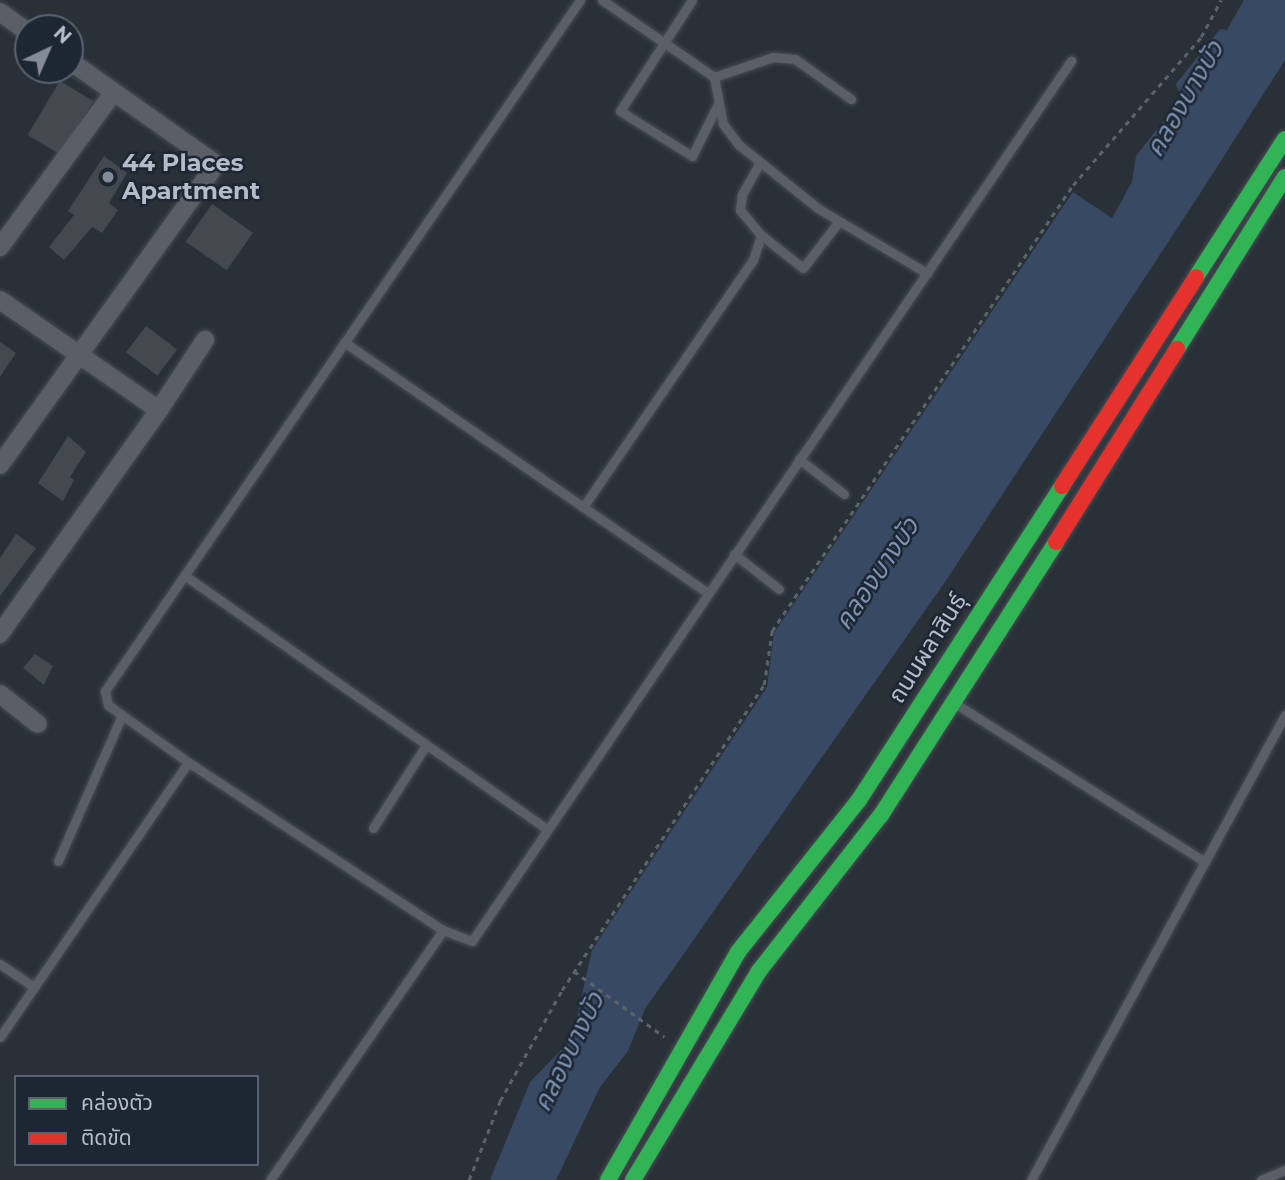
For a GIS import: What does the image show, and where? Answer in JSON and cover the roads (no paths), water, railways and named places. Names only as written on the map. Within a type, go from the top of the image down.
[{"type":"main road","name":"ถนนผลาสินธุ์","points":[[608,1180],[680,1048],[738,951],[859,800],[1285,139]]},
{"type":"main road","points":[[633,1180],[759,971],[881,815],[954,703],[1285,177]]},
{"type":"main road","points":[[929,688],[954,703]]},
{"type":"street","points":[[0,465],[216,164],[84,71]]},
{"type":"street","points":[[0,247],[114,92]]},
{"type":"street","points":[[0,300],[159,410]]},
{"type":"street","points":[[0,634],[159,410],[205,340]]},
{"type":"street","points":[[0,694],[38,724]]},
{"type":"lane","points":[[580,0],[105,691],[108,705],[188,762],[443,930],[472,941],[1071,61]]},
{"type":"lane","points":[[602,0],[714,78],[723,124],[760,162],[839,221],[927,273]]},
{"type":"lane","points":[[692,0],[620,111],[692,156],[719,102]]},
{"type":"lane","points":[[714,78],[773,57],[795,59],[851,99]]},
{"type":"lane","points":[[760,162],[742,195],[740,210],[761,235],[803,268],[839,221]]},
{"type":"lane","points":[[583,507],[753,260],[761,235]]},
{"type":"lane","points":[[345,342],[708,593]]},
{"type":"lane","points":[[799,459],[844,494]]},
{"type":"lane","points":[[734,554],[779,589]]},
{"type":"lane","points":[[184,575],[548,830]]},
{"type":"lane","points":[[954,703],[1205,862]]},
{"type":"lane","points":[[58,861],[122,715]]},
{"type":"lane","points":[[1031,1180],[1285,715]]},
{"type":"lane","points":[[373,828],[426,745]]},
{"type":"lane","points":[[0,1037],[188,762]]},
{"type":"lane","points":[[270,1180],[443,930]]},
{"type":"lane","points":[[0,964],[34,987]]},
{"type":"lane","points":[[1262,1179],[1285,1171]]},
{"type":"water","name":"คลองบางบัว","points":[[1244,0],[1285,0],[1285,60],[1203,189],[945,582],[645,1009],[628,1051],[600,1087],[556,1180],[490,1180],[530,1082],[572,1039],[592,950],[767,687],[774,633],[1073,192],[1112,218],[1132,182],[1136,156],[1181,99],[1176,84],[1220,29],[1227,30]]},
{"type":"place","name":"44 Places Apartment","points":[[108,177]]}]
